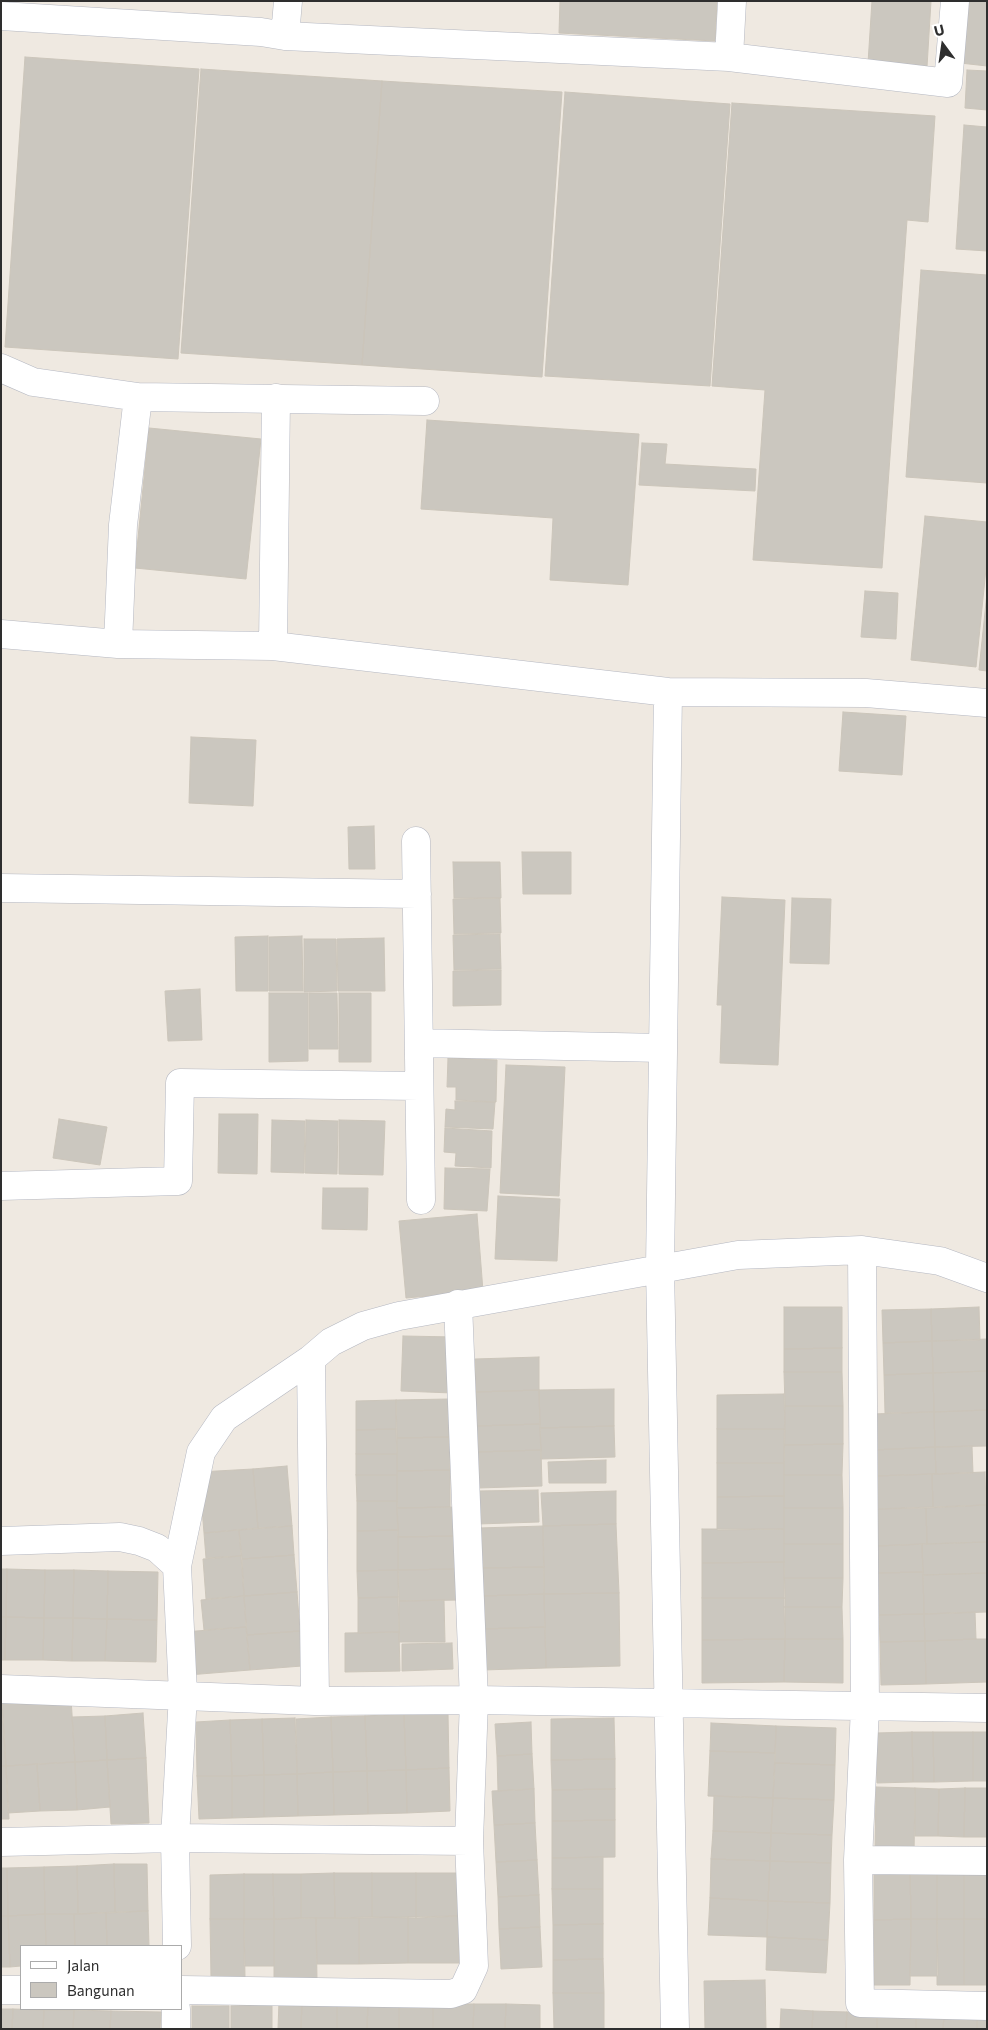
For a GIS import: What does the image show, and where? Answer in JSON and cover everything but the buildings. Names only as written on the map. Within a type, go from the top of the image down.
[{"type":"street","points":[[285,36],[288,1]]},
{"type":"street","points":[[729,57],[732,1]]},
{"type":"street","points":[[1,16],[260,32],[285,36],[582,52],[729,57],[948,83],[955,1]]},
{"type":"street","points":[[1,368],[33,382],[138,397],[425,401]]},
{"type":"street","points":[[118,644],[123,525],[138,397]]},
{"type":"street","points":[[274,646],[276,398]]},
{"type":"street","points":[[1,634],[118,644],[274,646],[668,692],[866,693],[987,703]]},
{"type":"street","points":[[668,692],[660,1268],[675,2029]]},
{"type":"street","points":[[416,841],[421,1200]]},
{"type":"street","points":[[1,888],[417,894]]},
{"type":"street","points":[[419,1043],[663,1048]]},
{"type":"street","points":[[1,1186],[178,1182],[180,1083],[419,1086]]},
{"type":"street","points":[[862,1250],[865,1707],[858,1860],[860,2003],[987,2006]]},
{"type":"street","points":[[177,1945],[175,1838],[183,1694],[177,1566],[201,1452],[224,1418],[311,1359],[331,1342],[364,1326],[458,1304],[738,1255],[862,1250],[940,1261],[987,1278]]},
{"type":"street","points":[[182,1990],[451,1994],[463,1990],[474,1966],[469,1841],[474,1700],[458,1304]]},
{"type":"street","points":[[311,1359],[315,1701]]},
{"type":"street","points":[[1,1541],[120,1537],[139,1540],[157,1548],[177,1566]]},
{"type":"street","points":[[1,1689],[183,1694],[315,1701],[474,1700],[987,1708]]},
{"type":"street","points":[[1,1842],[175,1838],[469,1841]]},
{"type":"street","points":[[858,1860],[987,1861]]},
{"type":"street","points":[[1,1990],[20,1990]]},
{"type":"street","points":[[176,2010],[176,2029]]}]
